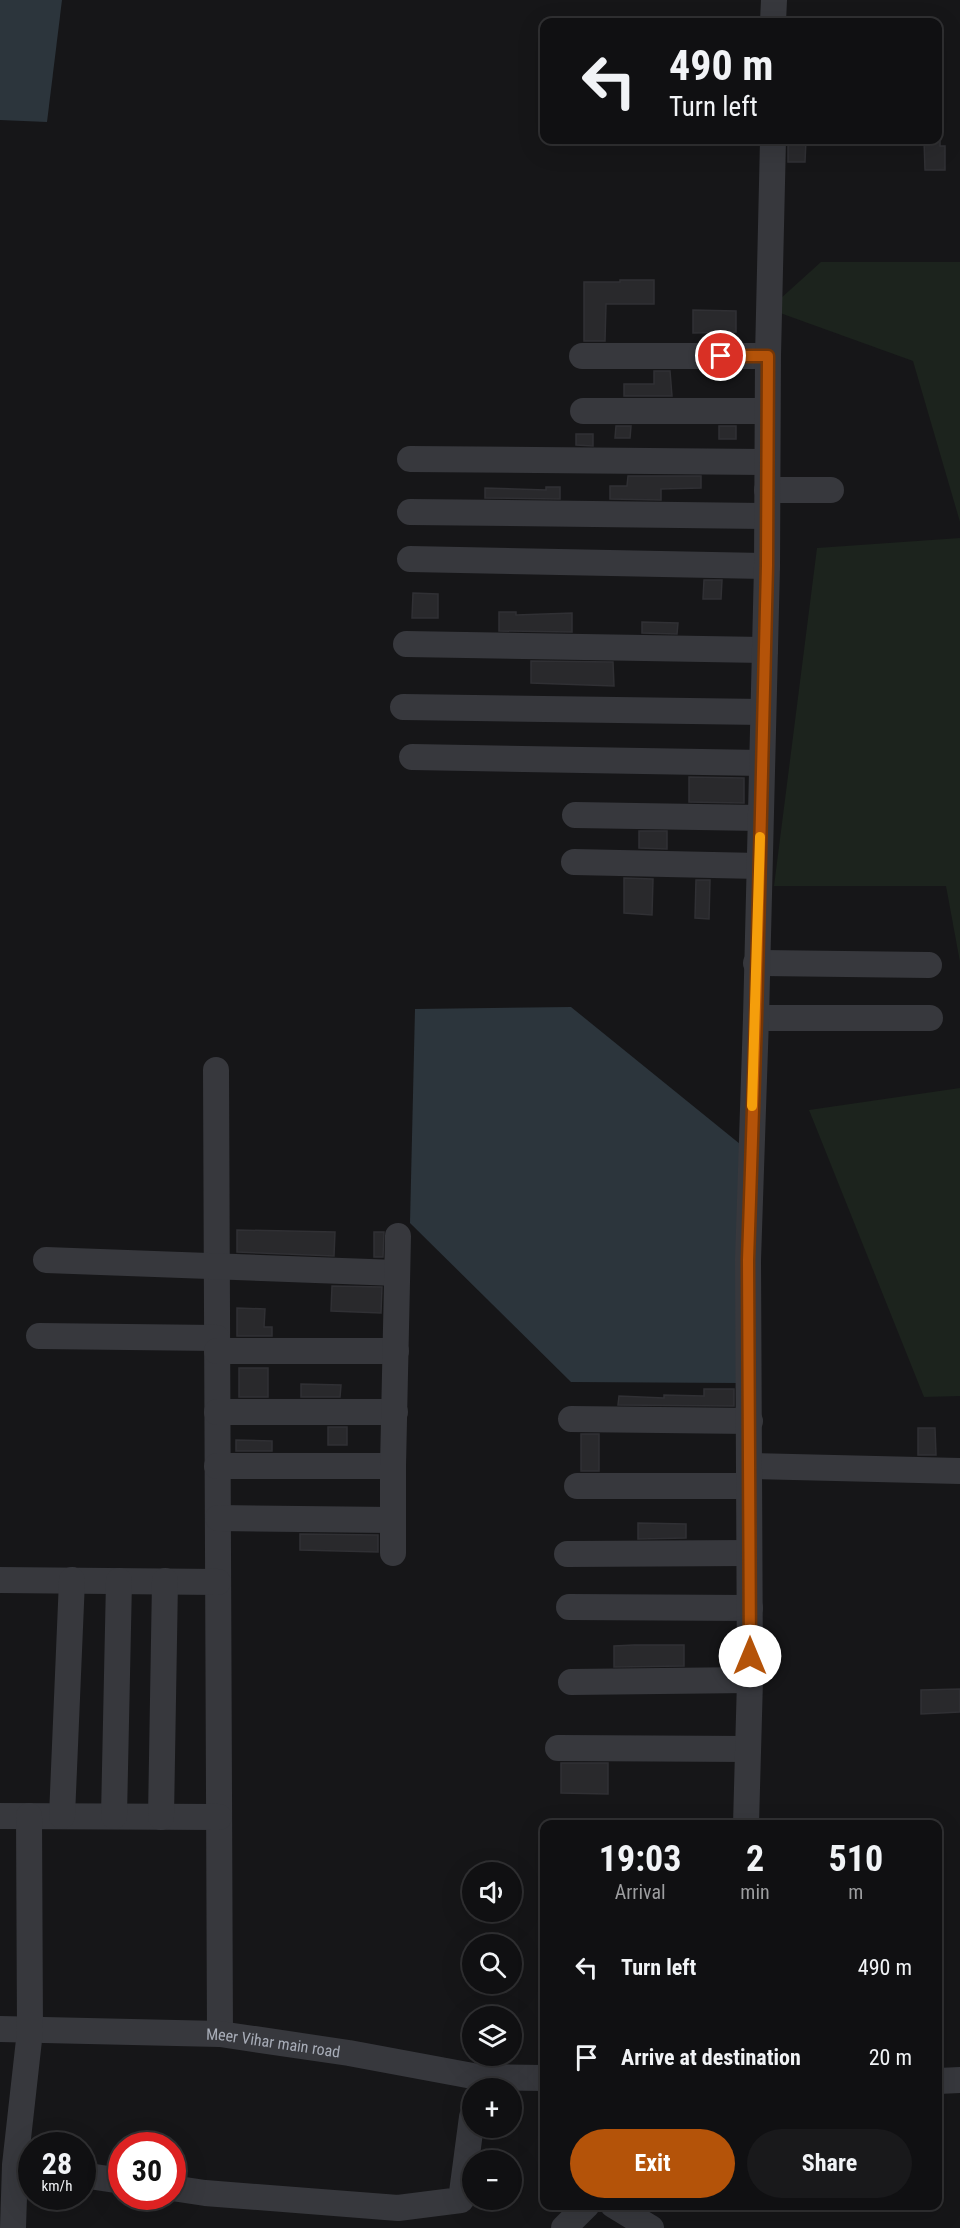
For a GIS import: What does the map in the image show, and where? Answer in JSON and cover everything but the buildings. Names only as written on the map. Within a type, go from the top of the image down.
[{"type":"street","points":[[773,18],[774,0]]},
{"type":"street","points":[[746,1820],[750,1680],[748,1248],[767,566],[767,411],[773,144]]},
{"type":"street","points":[[582,356],[768,356]]},
{"type":"street","points":[[584,411],[767,411]]},
{"type":"street","points":[[410,459],[767,462]]},
{"type":"street","points":[[767,490],[831,490]]},
{"type":"street","points":[[410,512],[766,516]]},
{"type":"street","points":[[410,559],[767,566]]},
{"type":"street","points":[[406,644],[765,650]]},
{"type":"street","points":[[403,707],[763,712]]},
{"type":"street","points":[[412,756],[762,763]]},
{"type":"street","points":[[575,815],[760,818]]},
{"type":"street","points":[[574,862],[759,866]]},
{"type":"street","points":[[756,963],[929,965]]},
{"type":"street","points":[[756,1018],[930,1018]]},
{"type":"street","points":[[216,1070],[220,2034]]},
{"type":"street","points":[[393,1552],[398,1236]]},
{"type":"street","points":[[46,1260],[398,1273]]},
{"type":"street","points":[[39,1336],[396,1351]]},
{"type":"street","points":[[217,1412],[395,1412]]},
{"type":"street","points":[[571,1419],[750,1421]]},
{"type":"street","points":[[217,1466],[393,1466]]},
{"type":"street","points":[[577,1486],[749,1476],[960,1471]]},
{"type":"street","points":[[218,1518],[392,1520]]},
{"type":"street","points":[[567,1554],[749,1553]]},
{"type":"street","points":[[0,1580],[218,1581]]},
{"type":"street","points":[[62,1816],[72,1580]]},
{"type":"street","points":[[114,1816],[119,1581]]},
{"type":"street","points":[[161,1816],[165,1581]]},
{"type":"street","points":[[569,1607],[750,1608]]},
{"type":"street","points":[[571,1682],[750,1680]]},
{"type":"street","points":[[558,1748],[748,1749]]},
{"type":"street","points":[[0,1816],[219,1817]]},
{"type":"street","points":[[25,2132],[30,2031],[29,1816]]},
{"type":"street","name":"Meer Vihar main road","points":[[0,2029],[220,2034],[349,2053],[462,2079]]},
{"type":"street","name":"Meer Vihar main road","points":[[522,2079],[540,2078]]},
{"type":"street","points":[[942,2081],[960,2080]]},
{"type":"street","points":[[186,2190],[399,2208],[461,2200],[469,2138]]},
{"type":"street","points":[[13,2228],[18,2198]]},
{"type":"street","points":[[564,2228],[582,2210]]},
{"type":"street","points":[[621,2210],[651,2228]]},
{"type":"shaded area","points":[[0,0],[62,0],[47,122],[0,120]]},
{"type":"shaded area","points":[[821,262],[960,262],[960,522],[913,361],[769,309]]},
{"type":"shaded area","points":[[960,538],[960,962],[946,886],[774,886],[817,548]]},
{"type":"shaded area","points":[[571,1007],[740,1144],[738,1383],[571,1382],[410,1223],[415,1009]]},
{"type":"shaded area","points":[[960,1088],[960,1396],[924,1397],[809,1110]]},
{"type":"slow traffic","points":[[752,1106],[760,837]]},
{"type":"route","points":[[721,356],[768,356],[767,566],[748,1260],[750,1656]]}]
